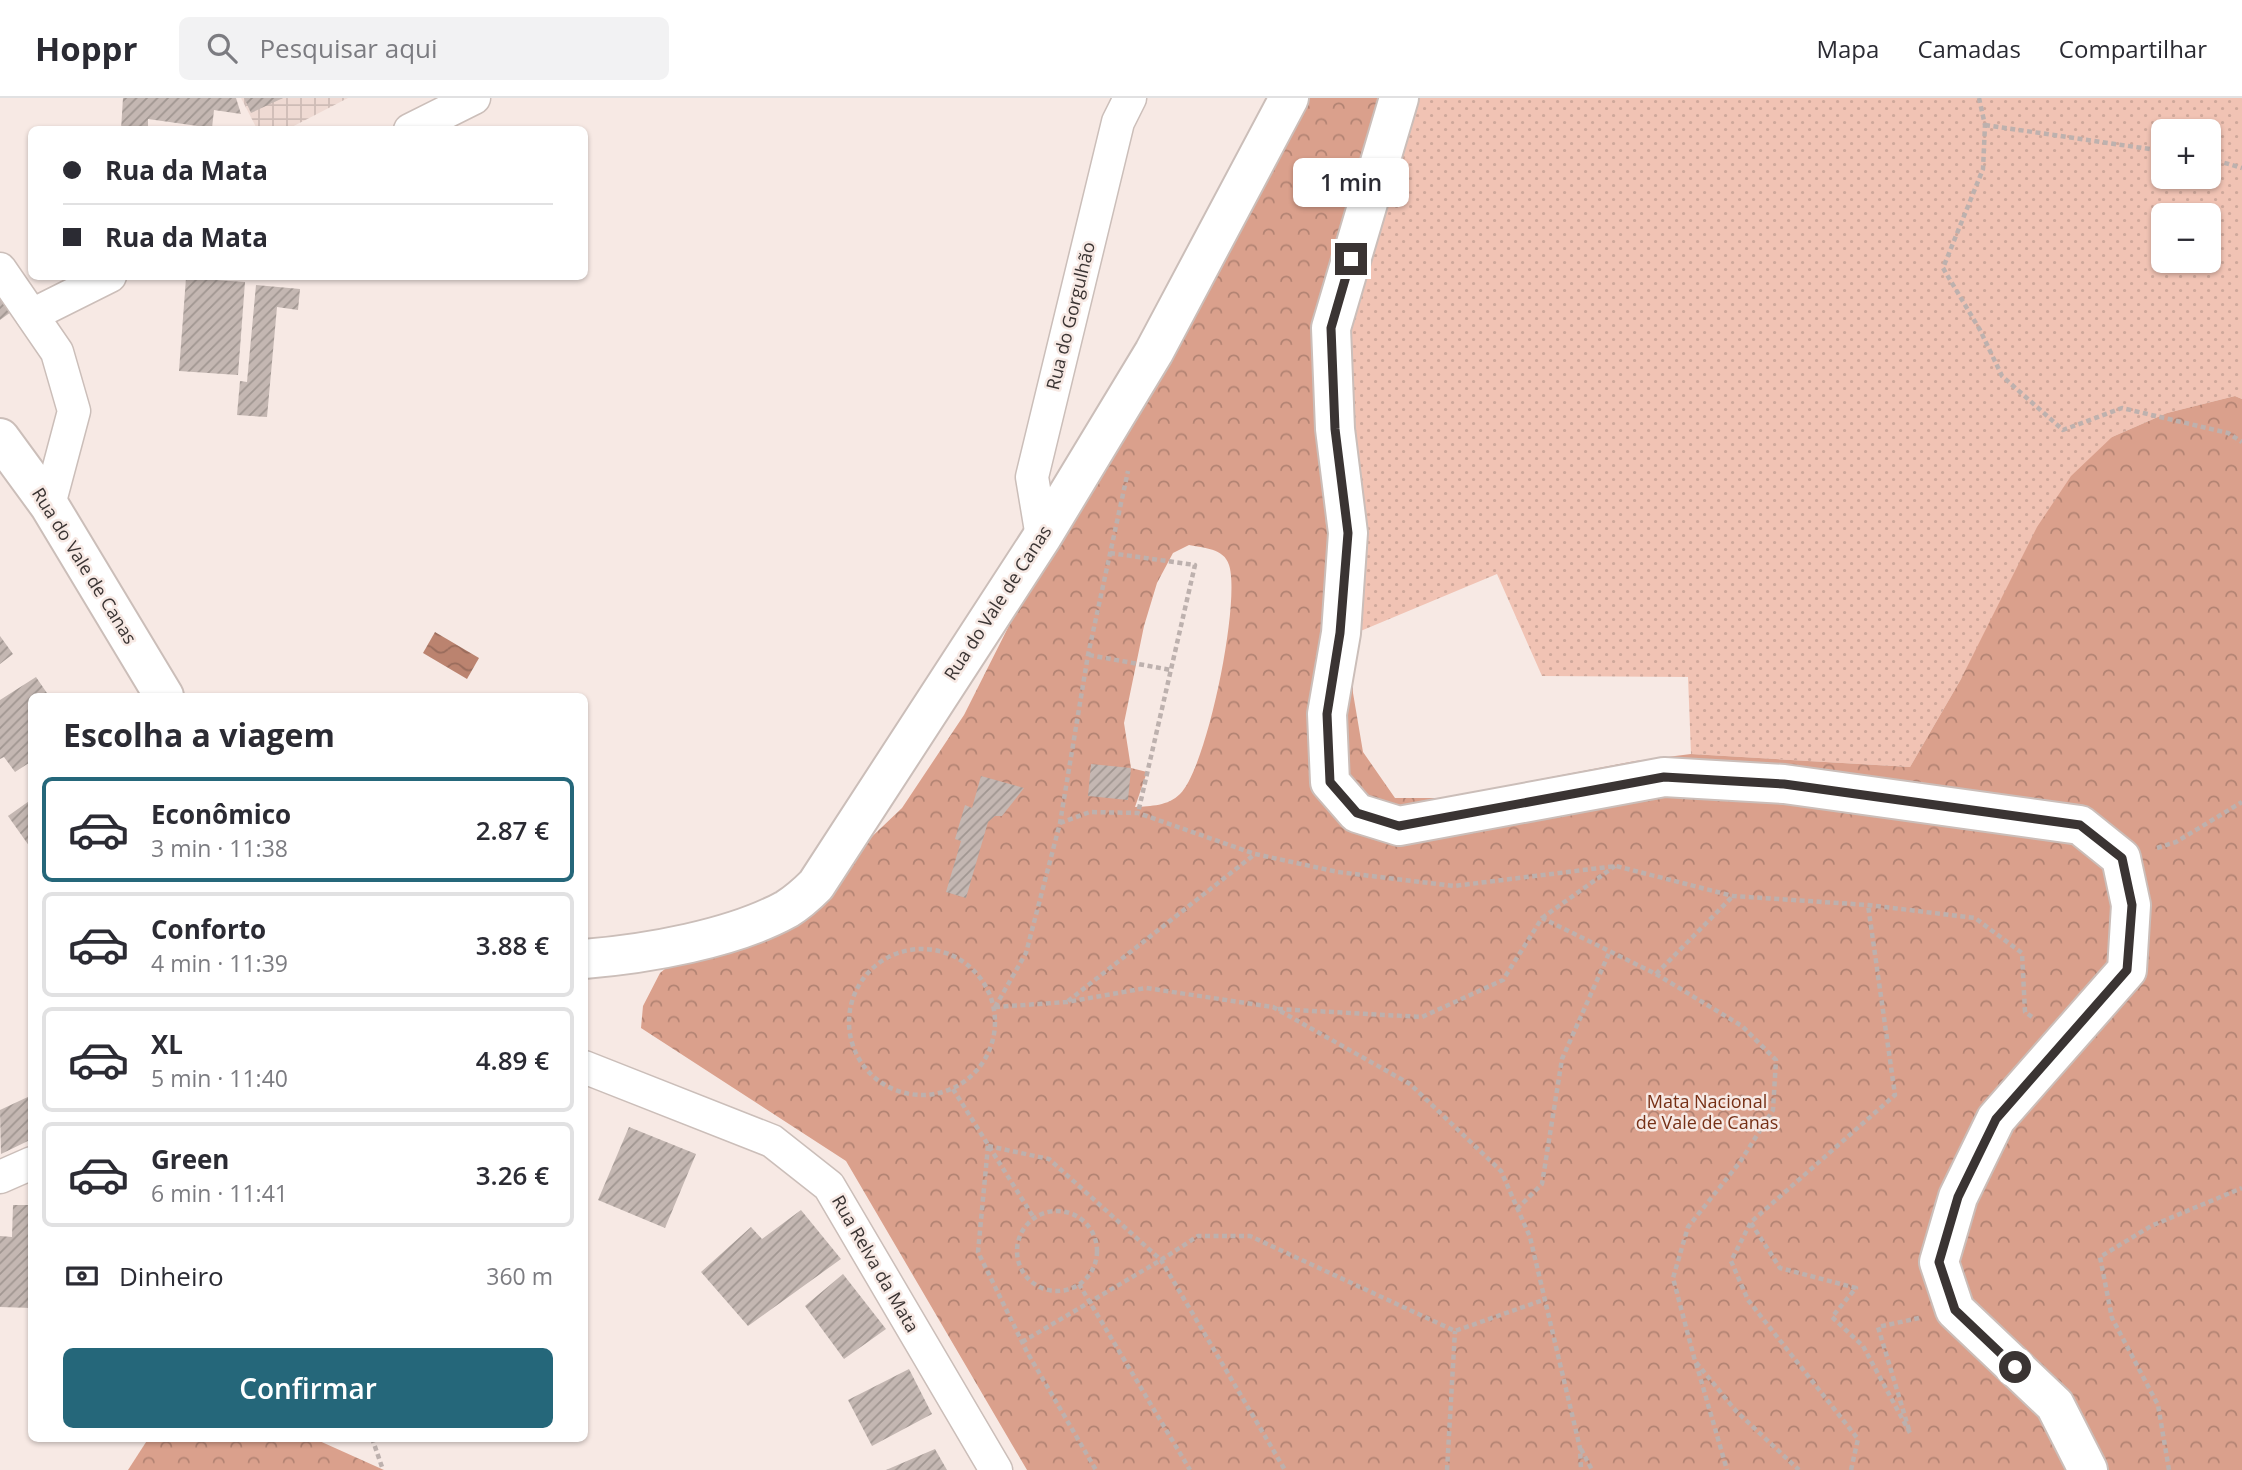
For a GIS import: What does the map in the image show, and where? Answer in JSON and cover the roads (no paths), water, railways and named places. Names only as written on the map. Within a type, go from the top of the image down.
[{"type":"street","points":[[418,126],[474,98]]},
{"type":"street","name":"Rua do Gorgulhão","points":[[1042,537],[1032,477],[1118,122],[1129,98]]},
{"type":"street","name":"Rua do Vale de Canas","points":[[588,958],[660,948],[730,933],[786,909],[816,885],[1042,537],[1154,352],[1289,98]]},
{"type":"street","points":[[1399,98],[1331,328],[1335,429],[1348,533],[1340,633],[1327,714],[1330,782],[1357,813],[1399,826],[1664,777],[1784,784],[2080,825],[2122,858],[2132,905],[2127,970],[1996,1119],[1958,1197],[1939,1262],[1955,1310],[2055,1405],[2088,1470]]},
{"type":"street","points":[[0,269],[57,352],[74,411],[49,505]]},
{"type":"street","points":[[32,315],[102,280]]},
{"type":"street","name":"Rua do Vale de Canas","points":[[0,438],[49,505],[162,693]]},
{"type":"street","name":"Rua Relva da Mata","points":[[588,1069],[772,1141],[829,1186],[996,1470]]},
{"type":"street","points":[[0,1177],[28,1165]]},
{"type":"water","points":[[435,632],[479,658],[467,679],[423,653]]},
{"type":"park label","name":"Mata Nacional de Vale de Canas","points":[[1707,1112]]}]
